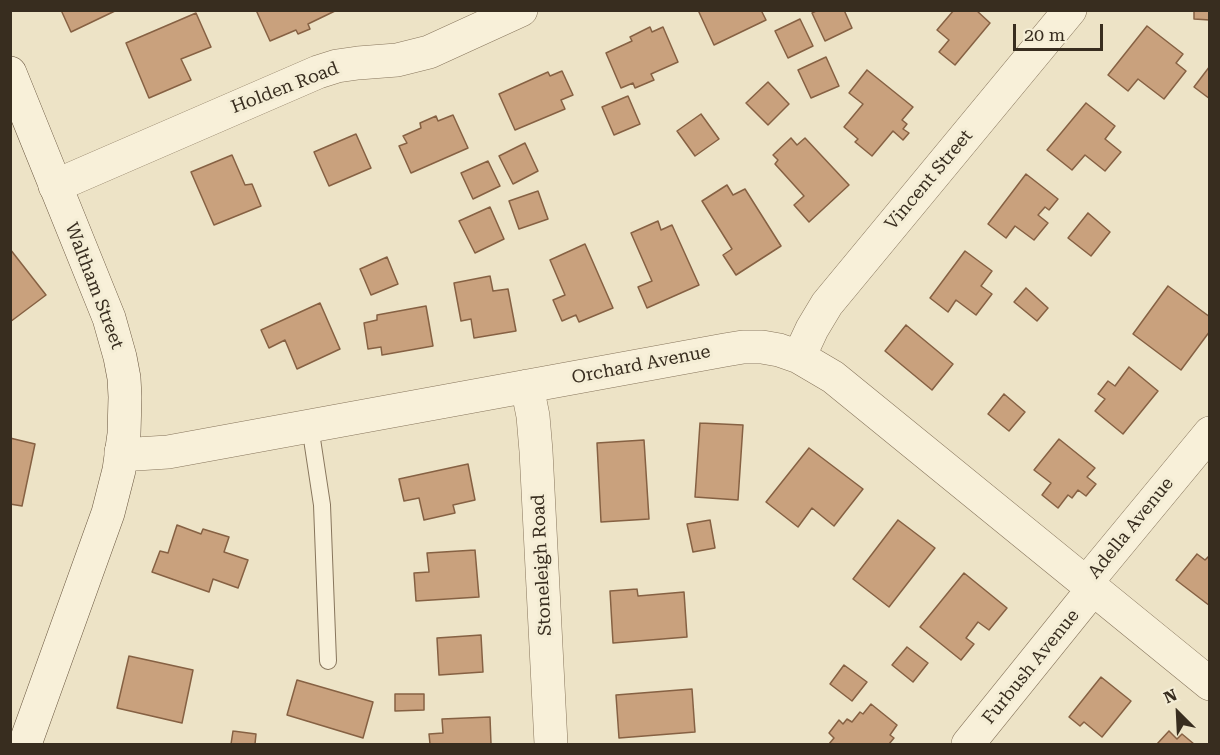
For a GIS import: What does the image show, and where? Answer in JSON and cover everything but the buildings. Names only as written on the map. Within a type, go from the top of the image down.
[{"type":"street","name":"Holden Road","points":[[55,186],[318,72],[337,66],[413,57],[521,10]]},
{"type":"street","name":"Vincent Street","points":[[799,357],[827,304],[1070,10]]},
{"type":"street","name":"Waltham Street","points":[[10,73],[115,337],[124,378],[125,407],[122,452],[108,513],[25,744]]},
{"type":"street","name":"Orchard Avenue","points":[[122,452],[136,454],[168,452],[743,347],[770,348],[799,357],[843,384],[1090,586]]},
{"type":"street","name":"Stoneleigh Road","points":[[527,386],[533,416],[536,451],[551,744]]},
{"type":"street","name":"Adella Avenue","points":[[1209,433],[1090,586],[1209,684]]},
{"type":"street","name":"Furbush Avenue","points":[[968,744],[1090,586]]},
{"type":"lane","points":[[310,426],[322,505],[328,661]]}]
